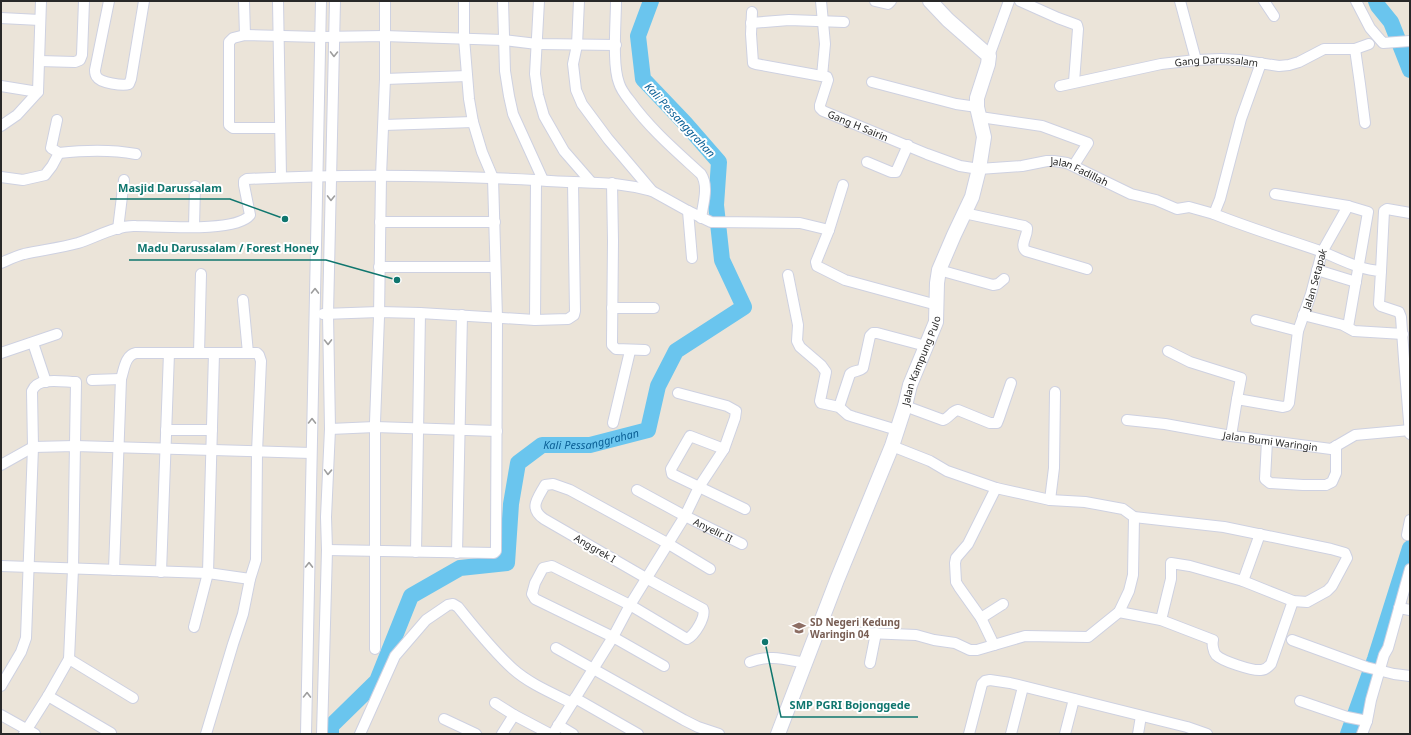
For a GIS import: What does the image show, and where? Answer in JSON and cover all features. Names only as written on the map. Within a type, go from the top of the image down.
[{"type":"street","points":[[1,126],[17,115],[38,92],[41,1]]},
{"type":"street","points":[[39,61],[75,62],[81,58],[84,1]]},
{"type":"street","points":[[109,1],[95,74],[100,80],[123,85],[129,84],[131,79],[144,1]]},
{"type":"street","points":[[244,1],[245,35]]},
{"type":"street","points":[[278,1],[280,36],[281,177]]},
{"type":"street","points":[[306,734],[321,1]]},
{"type":"street","points":[[306,723],[325,731],[326,517],[330,429],[328,314],[335,1]]},
{"type":"street","points":[[375,649],[375,427],[380,312],[379,266],[384,125],[385,1]]},
{"type":"street","points":[[326,550],[457,553],[494,553],[496,551],[497,318],[493,178],[482,152],[473,122],[469,99],[464,38],[464,1]]},
{"type":"street","points":[[503,1],[505,71],[513,114],[540,180],[535,320]]},
{"type":"street","points":[[539,1],[535,74],[538,95],[544,116],[564,151],[592,182]]},
{"type":"street","points":[[579,1],[577,45],[573,64],[576,90],[582,104],[608,139],[652,191]]},
{"type":"street","points":[[616,1],[617,75],[622,91],[655,131],[701,174],[705,180],[706,220]]},
{"type":"street","points":[[752,12],[751,23],[753,62],[756,64],[822,76],[825,44],[821,1]]},
{"type":"street","points":[[875,1],[888,4],[891,1]]},
{"type":"street","points":[[930,1],[948,20],[989,56],[1009,1]]},
{"type":"street","points":[[1020,1],[1077,25],[1078,29],[1074,82]]},
{"type":"street","points":[[1180,1],[1196,60]]},
{"type":"street","points":[[1264,1],[1274,16]]},
{"type":"street","points":[[1356,1],[1370,28],[1383,43],[1407,41]]},
{"type":"street","points":[[1,18],[40,20]]},
{"type":"street","points":[[751,23],[788,20],[844,22]]},
{"type":"street","points":[[280,128],[233,128],[229,125],[229,42],[233,38],[245,35],[320,37],[384,36],[503,40],[537,44],[616,45]]},
{"type":"street","name":"Gang Darussalam","points":[[1060,86],[1161,64],[1196,60],[1221,59],[1279,66],[1289,65],[1299,62],[1324,49],[1355,50],[1370,44]]},
{"type":"street","points":[[1355,50],[1365,123]]},
{"type":"street","name":"Jalan Kampung Pulo","points":[[778,734],[892,446],[910,385],[936,322],[937,283],[939,270],[972,197],[979,169],[984,137],[978,112],[979,89],[988,64],[989,56]]},
{"type":"street","points":[[1261,63],[1241,119],[1220,199],[1214,214],[1322,252],[1358,267],[1373,271],[1382,271]]},
{"type":"street","points":[[385,79],[467,76]]},
{"type":"street","name":"Gang H Sairin","points":[[822,76],[827,77],[828,80],[820,105],[820,108],[823,111],[960,166],[979,169]]},
{"type":"street","points":[[872,82],[956,104],[978,112],[1042,126],[1088,143],[1074,165]]},
{"type":"street","points":[[1,86],[38,92]]},
{"type":"street","points":[[57,120],[52,148],[59,153],[86,150],[120,151],[136,154]]},
{"type":"street","points":[[384,125],[473,122]]},
{"type":"street","points":[[867,162],[891,172],[896,172],[908,146]]},
{"type":"street","points":[[1,177],[23,180],[45,175],[59,153]]},
{"type":"street","name":"Jalan Fadillah","points":[[979,169],[1022,166],[1054,161],[1074,165],[1124,191],[1156,200],[1175,209],[1189,207],[1214,214]]},
{"type":"street","points":[[1,263],[22,255],[82,242],[126,226],[179,228],[227,225],[243,220],[250,214],[244,181],[247,179],[281,177],[381,176],[493,178],[612,183],[652,191],[706,220],[800,224],[829,230]]},
{"type":"street","points":[[118,229],[124,180]]},
{"type":"street","points":[[315,314],[380,312],[462,315],[535,320],[568,319],[574,315],[575,311],[573,182]]},
{"type":"street","points":[[612,183],[612,345],[616,349],[630,351],[645,350]]},
{"type":"street","points":[[843,185],[829,230],[816,262],[817,266],[845,280],[937,305]]},
{"type":"street","points":[[194,227],[195,186]]},
{"type":"street","points":[[1275,194],[1348,206],[1384,215]]},
{"type":"street","name":"Jalan Setapak","points":[[1237,399],[1283,407],[1289,404],[1298,331],[1303,314],[1311,294],[1322,252],[1348,206]]},
{"type":"street","points":[[1410,213],[1387,209],[1384,211],[1382,271],[1379,304],[1401,314],[1410,434]]},
{"type":"street","points":[[688,211],[692,258]]},
{"type":"street","points":[[1348,327],[1368,212]]},
{"type":"street","points":[[964,213],[1024,226],[1028,231],[1023,246],[1026,251],[1087,269]]},
{"type":"street","points":[[380,222],[495,222]]},
{"type":"street","points":[[379,266],[495,267]]},
{"type":"street","points":[[939,270],[993,284],[998,284],[1004,279]]},
{"type":"street","points":[[1317,270],[1356,282]]},
{"type":"street","points":[[199,353],[201,274]]},
{"type":"street","points":[[788,275],[798,325],[797,341],[800,347],[821,365],[826,372],[820,401],[821,403],[839,407],[848,415],[897,430]]},
{"type":"street","points":[[243,300],[248,353]]},
{"type":"street","points":[[612,308],[654,308]]},
{"type":"street","points":[[416,552],[420,313]]},
{"type":"street","points":[[1303,314],[1343,325],[1354,331],[1403,334]]},
{"type":"street","points":[[457,553],[462,315]]},
{"type":"street","points":[[1256,320],[1298,331]]},
{"type":"street","points":[[839,407],[850,374],[863,368],[870,336],[873,333],[926,346]]},
{"type":"street","points":[[1,353],[57,334]]},
{"type":"street","points":[[33,343],[46,382]]},
{"type":"street","points":[[613,423],[630,351]]},
{"type":"street","points":[[1168,351],[1190,362],[1241,378],[1231,436]]},
{"type":"street","points":[[161,572],[169,353]]},
{"type":"street","points":[[194,627],[208,573],[214,353]]},
{"type":"street","points":[[114,570],[121,379],[128,358],[133,354],[257,353],[261,361],[257,452],[256,560],[250,579],[243,614],[206,734]]},
{"type":"street","points":[[92,380],[121,379]]},
{"type":"street","points":[[1,686],[24,645],[26,638],[33,447],[32,391],[36,384],[46,382],[76,382],[73,569],[69,659],[28,732],[1,715]]},
{"type":"street","points":[[905,406],[943,420],[954,411],[958,410],[994,424],[999,418],[1011,383]]},
{"type":"street","points":[[1050,500],[1054,468],[1055,392]]},
{"type":"street","points":[[554,731],[594,669],[646,578],[685,516],[699,487],[724,449],[736,411],[727,406],[678,393]]},
{"type":"street","name":"Jalan Bumi Waringin","points":[[1128,420],[1164,424],[1319,449],[1331,449],[1355,435],[1410,430]]},
{"type":"street","points":[[330,429],[375,427],[497,431]]},
{"type":"street","points":[[166,430],[212,430]]},
{"type":"street","points":[[724,449],[686,435],[671,472],[672,474],[745,509]]},
{"type":"street","points":[[1267,441],[1265,479],[1270,483],[1312,486],[1326,485],[1332,482],[1336,472],[1336,446]]},
{"type":"street","points":[[1,465],[33,447],[75,446],[311,454]]},
{"type":"street","points":[[892,446],[930,461],[947,471],[996,488],[1050,500],[1085,502],[1123,508],[1134,517],[1205,525],[1260,534],[1331,549],[1346,553],[1347,555],[1347,558],[1332,586],[1327,591],[1307,602],[1293,601],[1243,581],[1171,562],[1170,579],[1161,620]]},
{"type":"street","name":"Anggrek I","points":[[630,605],[687,639],[691,636],[704,615],[703,609],[646,578],[537,514],[535,509],[536,502],[545,485],[553,484],[570,490],[667,544]]},
{"type":"street","points":[[994,645],[981,618],[958,587],[956,582],[955,563],[956,558],[968,544],[996,488]]},
{"type":"street","name":"Anyelir II","points":[[637,490],[742,544]]},
{"type":"street","points":[[310,518],[326,517]]},
{"type":"street","points":[[818,631],[916,635],[934,640],[955,643],[970,650],[977,650],[1024,636],[1088,637],[1119,612],[1129,591],[1133,575],[1134,517]]},
{"type":"street","points":[[1407,535],[1410,520]]},
{"type":"street","points":[[1243,581],[1260,534]]},
{"type":"street","points":[[667,544],[710,569]]},
{"type":"street","points":[[1,566],[208,573],[250,579]]},
{"type":"street","points":[[630,605],[552,566],[543,568],[535,583],[532,594],[535,599],[613,637],[664,666]]},
{"type":"street","points":[[1357,719],[1370,700],[1410,569]]},
{"type":"street","points":[[1119,612],[1161,620],[1213,640],[1212,643],[1217,656],[1224,660],[1256,670],[1262,670],[1266,669],[1271,664],[1293,601]]},
{"type":"street","points":[[360,734],[395,656],[426,620],[448,605],[453,604],[458,607],[514,670],[528,679],[638,734]]},
{"type":"street","points":[[981,618],[1003,604]]},
{"type":"street","points":[[1399,608],[1410,610]]},
{"type":"street","points":[[309,610],[325,610]]},
{"type":"street","points":[[870,663],[876,634]]},
{"type":"street","points":[[1292,640],[1366,667],[1410,676]]},
{"type":"street","points":[[556,648],[691,724],[719,734]]},
{"type":"street","points":[[750,662],[767,657],[776,657],[806,663]]},
{"type":"street","points":[[69,659],[133,698]]},
{"type":"street","points":[[969,734],[982,684],[985,681],[996,680],[1141,716],[1186,731],[1207,734]]},
{"type":"street","points":[[1011,734],[1024,687]]},
{"type":"street","points":[[48,696],[111,733]]},
{"type":"street","points":[[1065,734],[1074,699]]},
{"type":"street","points":[[1300,701],[1357,719]]},
{"type":"street","points":[[495,703],[514,715],[554,731],[574,734]]},
{"type":"street","points":[[502,734],[514,715]]},
{"type":"street","points":[[1138,734],[1141,716]]},
{"type":"street","points":[[444,718],[476,734]]},
{"type":"street","points":[[1357,719],[1362,734]]},
{"type":"waterway","name":"Kali Pessanggrahan","points":[[331,734],[331,726],[377,681],[411,596],[460,568],[507,563],[511,504],[518,463],[542,445],[590,445],[648,430],[658,386],[676,351],[744,307],[722,260],[716,205],[719,162],[685,123],[643,79],[638,36],[651,1]]},
{"type":"waterway","points":[[1376,1],[1378,6],[1391,22],[1410,70]]},
{"type":"waterway","points":[[1348,734],[1375,659],[1410,548]]},
{"type":"place","name":"Masjid Darussalam","points":[[285,219]]},
{"type":"place","name":"Madu Darussalam / Forest Honey","points":[[397,280]]},
{"type":"place","name":"SD Negeri Kedung Waringin 04","points":[[799,628]]},
{"type":"place","name":"SMP PGRI Bojonggede","points":[[765,642]]}]
